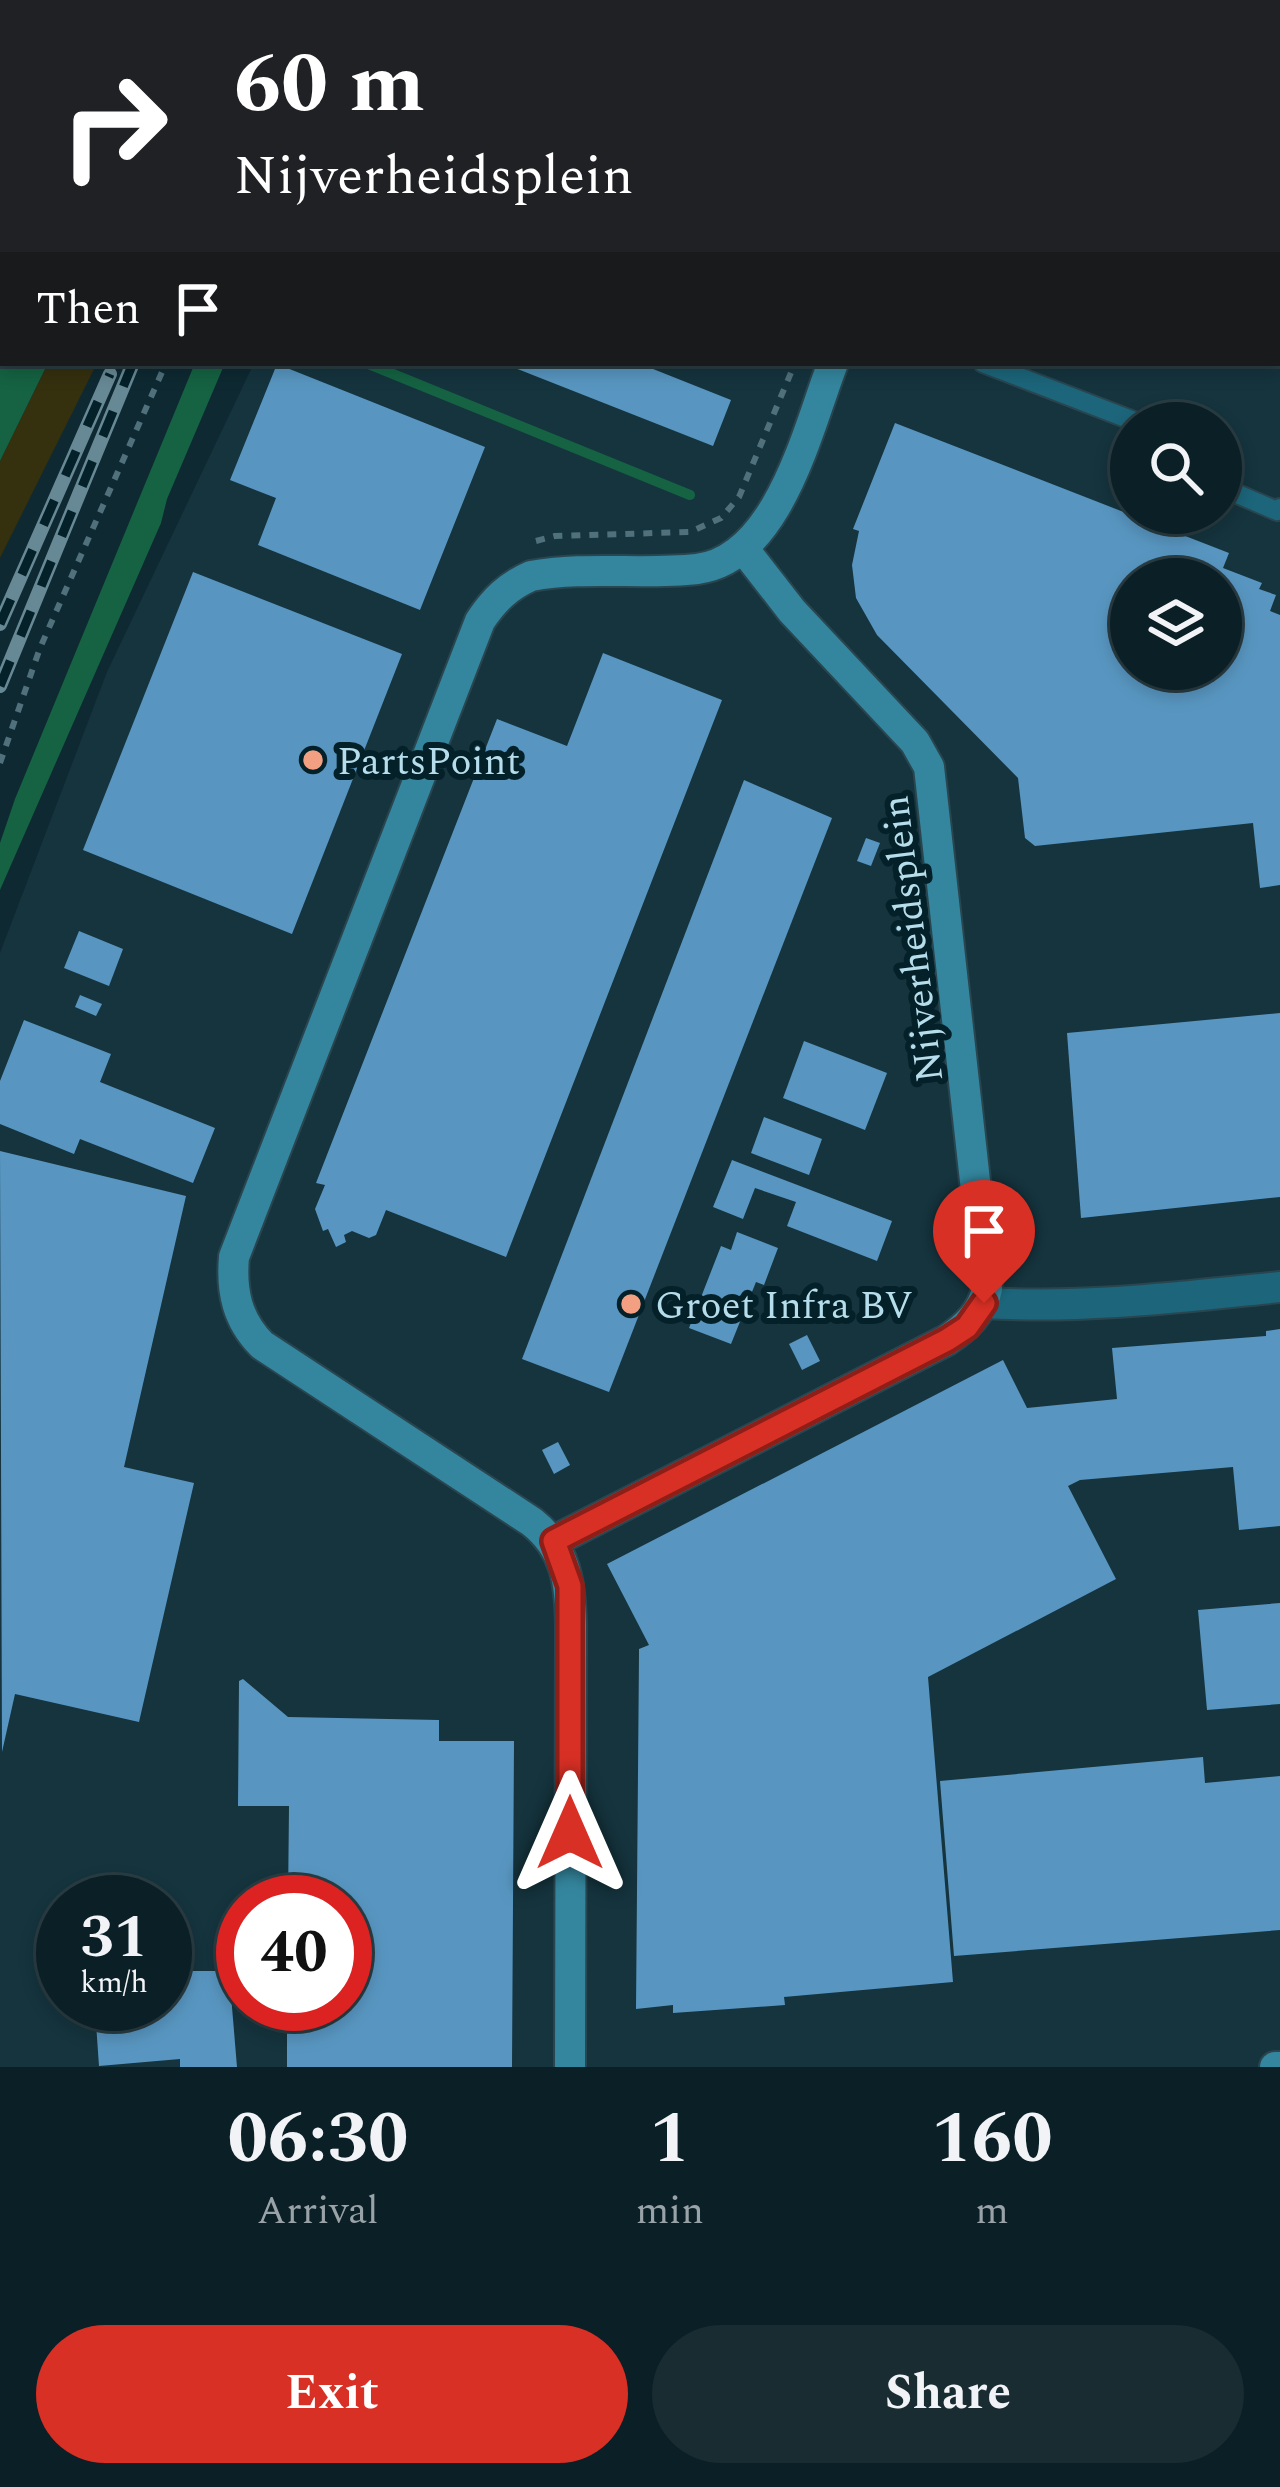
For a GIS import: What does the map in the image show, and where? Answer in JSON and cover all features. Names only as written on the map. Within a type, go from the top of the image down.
[{"type":"street","points":[[570,2067],[568,1574],[554,1541],[532,1522],[262,1346],[250,1334],[237,1307],[234,1257],[489,608],[514,584],[531,576],[699,568],[743,548],[778,506],[832,366]]},
{"type":"street","name":"Nijverheidsplein","points":[[743,548],[792,611],[915,742],[929,767],[988,1274],[984,1303]]},
{"type":"street","points":[[554,1541],[947,1340],[967,1327],[984,1303],[1115,1303],[1280,1287]]},
{"type":"lane","points":[[991,366],[1110,412]]},
{"type":"lane","points":[[1242,496],[1276,511],[1280,508]]},
{"type":"path","points":[[0,763],[40,648],[165,366]]},
{"type":"path","points":[[520,546],[555,536],[690,532],[721,518],[740,497],[794,366]]},
{"type":"shaded area","points":[[47,366],[96,366],[0,558],[0,461]]},
{"type":"shaded area","points":[[47,366],[0,461],[0,369]]},
{"type":"shaded area","points":[[194,366],[224,366],[161,523],[0,890],[0,843]]},
{"type":"shaded area","points":[[253,366],[1280,366],[1280,2067],[0,2067],[0,953],[107,672]]},
{"type":"building","points":[[276,366],[485,447],[420,610],[258,545],[276,498],[230,480]]},
{"type":"building","points":[[510,366],[646,366],[731,400],[713,446]]},
{"type":"building","points":[[895,423],[1110,507],[1110,534],[1180,534],[1229,553],[1227,558],[1110,558],[1110,690],[1242,690],[1242,575],[1276,595],[1270,611],[1280,615],[1280,885],[1260,888],[1253,823],[1035,846],[1025,838],[1018,778],[877,635],[856,598],[852,565],[859,531],[853,529]]},
{"type":"building","points":[[193,572],[402,654],[292,934],[83,850]]},
{"type":"building","points":[[603,653],[722,700],[506,1257],[386,1210],[376,1235],[369,1238],[352,1231],[336,1247],[328,1229],[323,1231],[315,1209],[325,1185],[316,1183],[497,719],[567,746]]},
{"type":"building","points":[[744,780],[832,818],[609,1392],[522,1359]]},
{"type":"building","points":[[866,838],[880,843],[871,866],[857,861]]},
{"type":"building","points":[[79,931],[123,949],[109,986],[64,968]]},
{"type":"building","points":[[80,995],[102,1004],[96,1016],[75,1007]]},
{"type":"building","points":[[1280,1013],[1280,1197],[1081,1218],[1067,1033]]},
{"type":"building","points":[[24,1020],[111,1054],[100,1082],[215,1128],[193,1183],[80,1139],[74,1154],[0,1124],[0,1081]]},
{"type":"building","points":[[804,1041],[887,1073],[865,1130],[783,1098]]},
{"type":"building","points":[[764,1117],[822,1139],[809,1175],[751,1153]]},
{"type":"building","points":[[0,1151],[186,1196],[124,1467],[194,1483],[139,1722],[15,1694],[2,1752]]},
{"type":"building","points":[[732,1160],[892,1221],[877,1261],[787,1226],[796,1202],[755,1188],[743,1219],[713,1207]]},
{"type":"building","points":[[737,1232],[778,1248],[764,1285],[756,1282],[731,1344],[689,1328],[721,1246],[731,1250]]},
{"type":"building","points":[[1280,1329],[1280,1526],[1239,1530],[1233,1467],[1080,1480],[1068,1486],[1116,1579],[928,1677],[953,1982],[784,1997],[785,2005],[673,2013],[673,2005],[636,2009],[639,1649],[649,1645],[607,1564],[1003,1360],[1027,1408],[1117,1399],[1112,1348],[1266,1336],[1266,1331]]},
{"type":"building","points":[[807,1335],[820,1361],[802,1370],[789,1344]]},
{"type":"building","points":[[558,1442],[570,1465],[554,1474],[542,1450]]},
{"type":"building","points":[[1280,1603],[1280,1704],[1207,1710],[1198,1610]]},
{"type":"building","points":[[243,1679],[288,1717],[439,1720],[439,1741],[514,1741],[512,2067],[287,2067],[287,2031],[372,2031],[372,1875],[288,1875],[289,1806],[238,1806],[239,1681]]},
{"type":"building","points":[[1203,1757],[1205,1783],[1280,1776],[1280,1930],[954,1956],[940,1781]]},
{"type":"building","points":[[192,1971],[216,1971],[216,2031],[234,2031],[237,2067],[180,2067],[180,2059],[99,2066],[97,2031],[192,2031]]},
{"type":"waterway","points":[[373,366],[690,495]]},
{"type":"railway","points":[[0,686],[132,366]]},
{"type":"railway","points":[[0,624],[110,374]]},
{"type":"place","name":"PartsPoint","points":[[313,760]]},
{"type":"place","name":"Groet Infra BV","points":[[631,1304]]},
{"type":"route","points":[[570,1833],[570,1586],[554,1541],[947,1340],[967,1327],[984,1303]]}]
